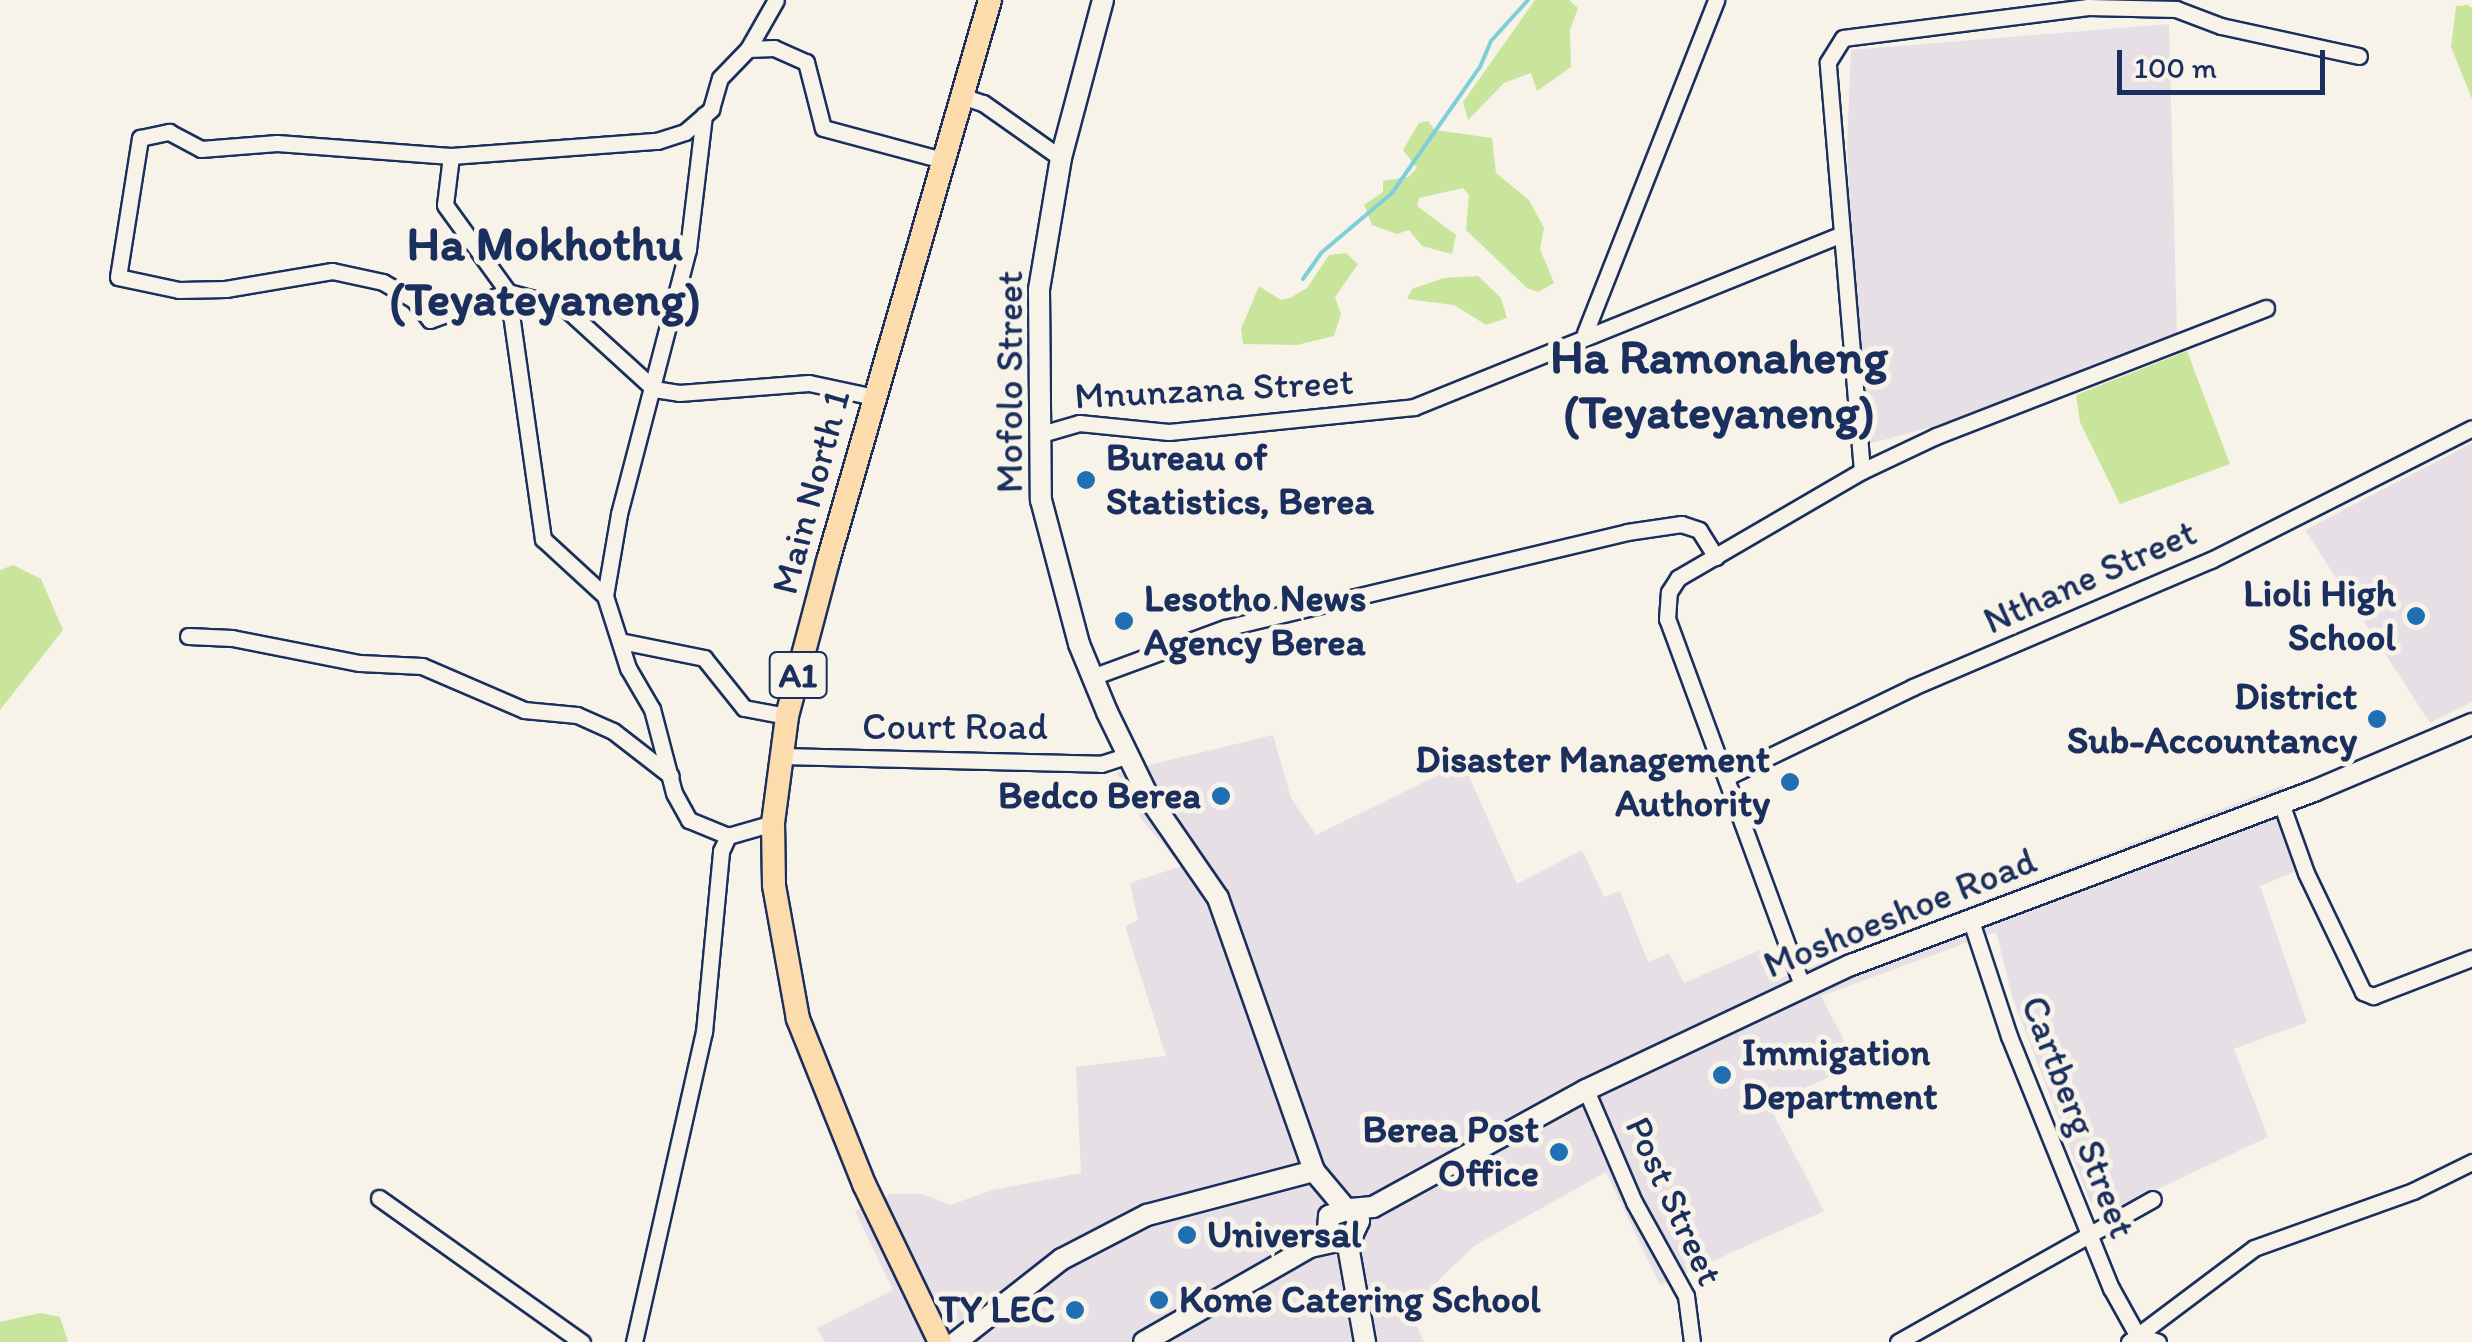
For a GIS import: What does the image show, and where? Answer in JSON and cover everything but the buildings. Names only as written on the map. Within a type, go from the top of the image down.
[{"type":"main road","name":"Main North 1","points":[[940,1342],[864,1184],[798,1019],[774,885],[773,823],[787,716],[939,159],[990,0]]},
{"type":"main road","name":"Mofolo Street","points":[[1103,0],[1061,158],[1040,289],[1041,500],[1092,677],[1128,754],[1232,930],[1320,1180],[1342,1223],[1365,1342]]},
{"type":"main road","name":"Moshoeshoe Road","points":[[1144,1342],[1310,1247],[1342,1223],[1586,1090],[1804,988],[1970,918],[2282,802],[2472,724]]},
{"type":"main road","points":[[956,1342],[1062,1259],[1147,1215],[1320,1180]]},
{"type":"street","points":[[773,823],[728,836],[689,820],[671,776],[652,709],[620,641],[605,596],[618,514],[688,249],[704,115],[720,78],[748,48],[776,0]]},
{"type":"street","points":[[1585,333],[1716,0]]},
{"type":"street","points":[[1862,471],[1838,234],[1828,62],[1843,38],[2088,7],[2176,9],[2222,26],[2359,56]]},
{"type":"street","points":[[748,48],[774,48],[806,62],[824,128],[939,159]]},
{"type":"street","points":[[960,96],[983,103],[1061,158]]},
{"type":"street","points":[[704,115],[685,132],[658,141],[450,156],[276,143],[201,149],[169,132],[140,138],[118,278],[179,290],[226,289],[332,271],[384,282],[414,300],[430,320],[508,292],[564,307],[654,389],[679,393],[809,383],[874,398]]},
{"type":"street","points":[[450,156],[445,205],[508,292],[543,540],[605,596]]},
{"type":"street","name":"Mnunzana Street","points":[[1038,435],[1079,423],[1169,432],[1414,407],[1585,333],[1838,234]]},
{"type":"street","points":[[1804,988],[1730,776],[1677,650],[1666,606],[1678,578],[1862,471],[2266,308]]},
{"type":"street","name":"Nthane Street","points":[[1730,776],[1913,687],[2211,560],[2472,428]]},
{"type":"street","points":[[1092,677],[1225,628],[1627,532],[1680,524],[1698,530],[1716,556]]},
{"type":"street","points":[[188,636],[360,664],[422,666],[524,710],[576,715],[613,731],[671,776]]},
{"type":"street","points":[[620,641],[704,658],[744,708],[787,716]]},
{"type":"street","name":"Court Road","points":[[781,756],[1101,764],[1128,754]]},
{"type":"street","points":[[2282,802],[2306,873],[2363,992],[2374,996],[2472,958]]},
{"type":"street","points":[[634,1342],[704,1032],[717,871],[728,836]]},
{"type":"street","name":"Cartberg Street","points":[[1970,918],[2088,1232],[2133,1338]]},
{"type":"street","name":"Post Street","points":[[1586,1090],[1634,1202],[1686,1296],[1692,1342]]},
{"type":"street","points":[[2133,1338],[2254,1248],[2413,1191],[2472,1162]]},
{"type":"street","points":[[379,1198],[582,1342]]},
{"type":"street","points":[[1898,1342],[2088,1232],[2153,1199]]},
{"type":"street","points":[[2133,1338],[2158,1342]]},
{"type":"shaded area","points":[[2169,24],[2177,336],[2003,407],[1869,444],[1860,394],[1847,147],[1851,50]]},
{"type":"shaded area","name":"Lioli High School","points":[[2472,443],[2472,702],[2430,723],[2305,530]]},
{"type":"shaded area","points":[[1273,735],[1291,798],[1316,835],[1463,763],[1517,884],[1582,850],[1604,897],[1620,891],[1648,962],[1669,953],[1684,983],[1767,947],[1781,978],[2284,785],[2315,864],[2260,886],[2307,1022],[2234,1049],[2268,1137],[2111,1211],[2090,1202],[2013,999],[1996,932],[1821,996],[1857,1065],[1768,1104],[1824,1211],[1660,1285],[1606,1172],[1474,1246],[1409,1309],[1424,1342],[825,1342],[817,1328],[893,1290],[855,1211],[891,1194],[923,1194],[950,1205],[993,1190],[1081,1173],[1076,1067],[1166,1056],[1125,926],[1138,920],[1130,883],[1182,866],[1141,819],[1116,773]]},
{"type":"green space","points":[[1535,0],[1569,0],[1578,8],[1570,30],[1571,67],[1537,91],[1531,73],[1504,83],[1468,120],[1463,102]]},
{"type":"green space","points":[[2456,6],[2472,8],[2472,99],[2451,47]]},
{"type":"green space","points":[[1428,121],[1435,130],[1492,138],[1496,173],[1529,200],[1544,228],[1540,249],[1554,283],[1538,292],[1527,288],[1466,230],[1469,195],[1463,188],[1419,198],[1417,206],[1456,235],[1452,254],[1422,246],[1409,230],[1397,234],[1372,225],[1364,205],[1383,192],[1383,181],[1408,177],[1417,168],[1403,150],[1419,123]]},
{"type":"green space","points":[[1346,253],[1358,264],[1335,297],[1341,314],[1334,336],[1297,345],[1243,344],[1241,329],[1259,286],[1281,300],[1290,298],[1307,288],[1329,255]]},
{"type":"green space","points":[[1478,276],[1501,298],[1507,318],[1486,325],[1454,305],[1407,299],[1412,289],[1444,278]]},
{"type":"green space","points":[[2187,351],[2230,464],[2120,504],[2080,422],[2076,395]]},
{"type":"green space","points":[[13,565],[41,579],[63,630],[0,710],[0,570]]},
{"type":"green space","points":[[40,1313],[60,1317],[68,1342],[0,1342],[0,1322]]},
{"type":"waterway","points":[[1303,279],[1321,253],[1392,193],[1480,67],[1491,41],[1528,0]]},
{"type":"place","name":"Bureau of Statistics, Berea","points":[[1086,480]]},
{"type":"place","name":"Lioli High School","points":[[2416,616]]},
{"type":"place","name":"Lesotho News Agency Berea","points":[[1124,621]]},
{"type":"place","name":"District Sub-Accountancy","points":[[2377,719]]},
{"type":"place","name":"Disaster Management Authority","points":[[1790,782]]},
{"type":"place","name":"Bedco Berea","points":[[1221,796]]},
{"type":"place","name":"Immigation Department","points":[[1722,1075]]},
{"type":"place","name":"Berea Post Office","points":[[1559,1152]]},
{"type":"place","name":"Universal","points":[[1187,1235]]},
{"type":"place","name":"Kome Catering School","points":[[1159,1300]]},
{"type":"place","name":"TY LEC","points":[[1075,1310]]},
{"type":"district","name":"Ha Mokhothu (Teyateyaneng)","points":[[545,270]]},
{"type":"district","name":"Ha Ramonaheng (Teyateyaneng)","points":[[1719,384]]}]
